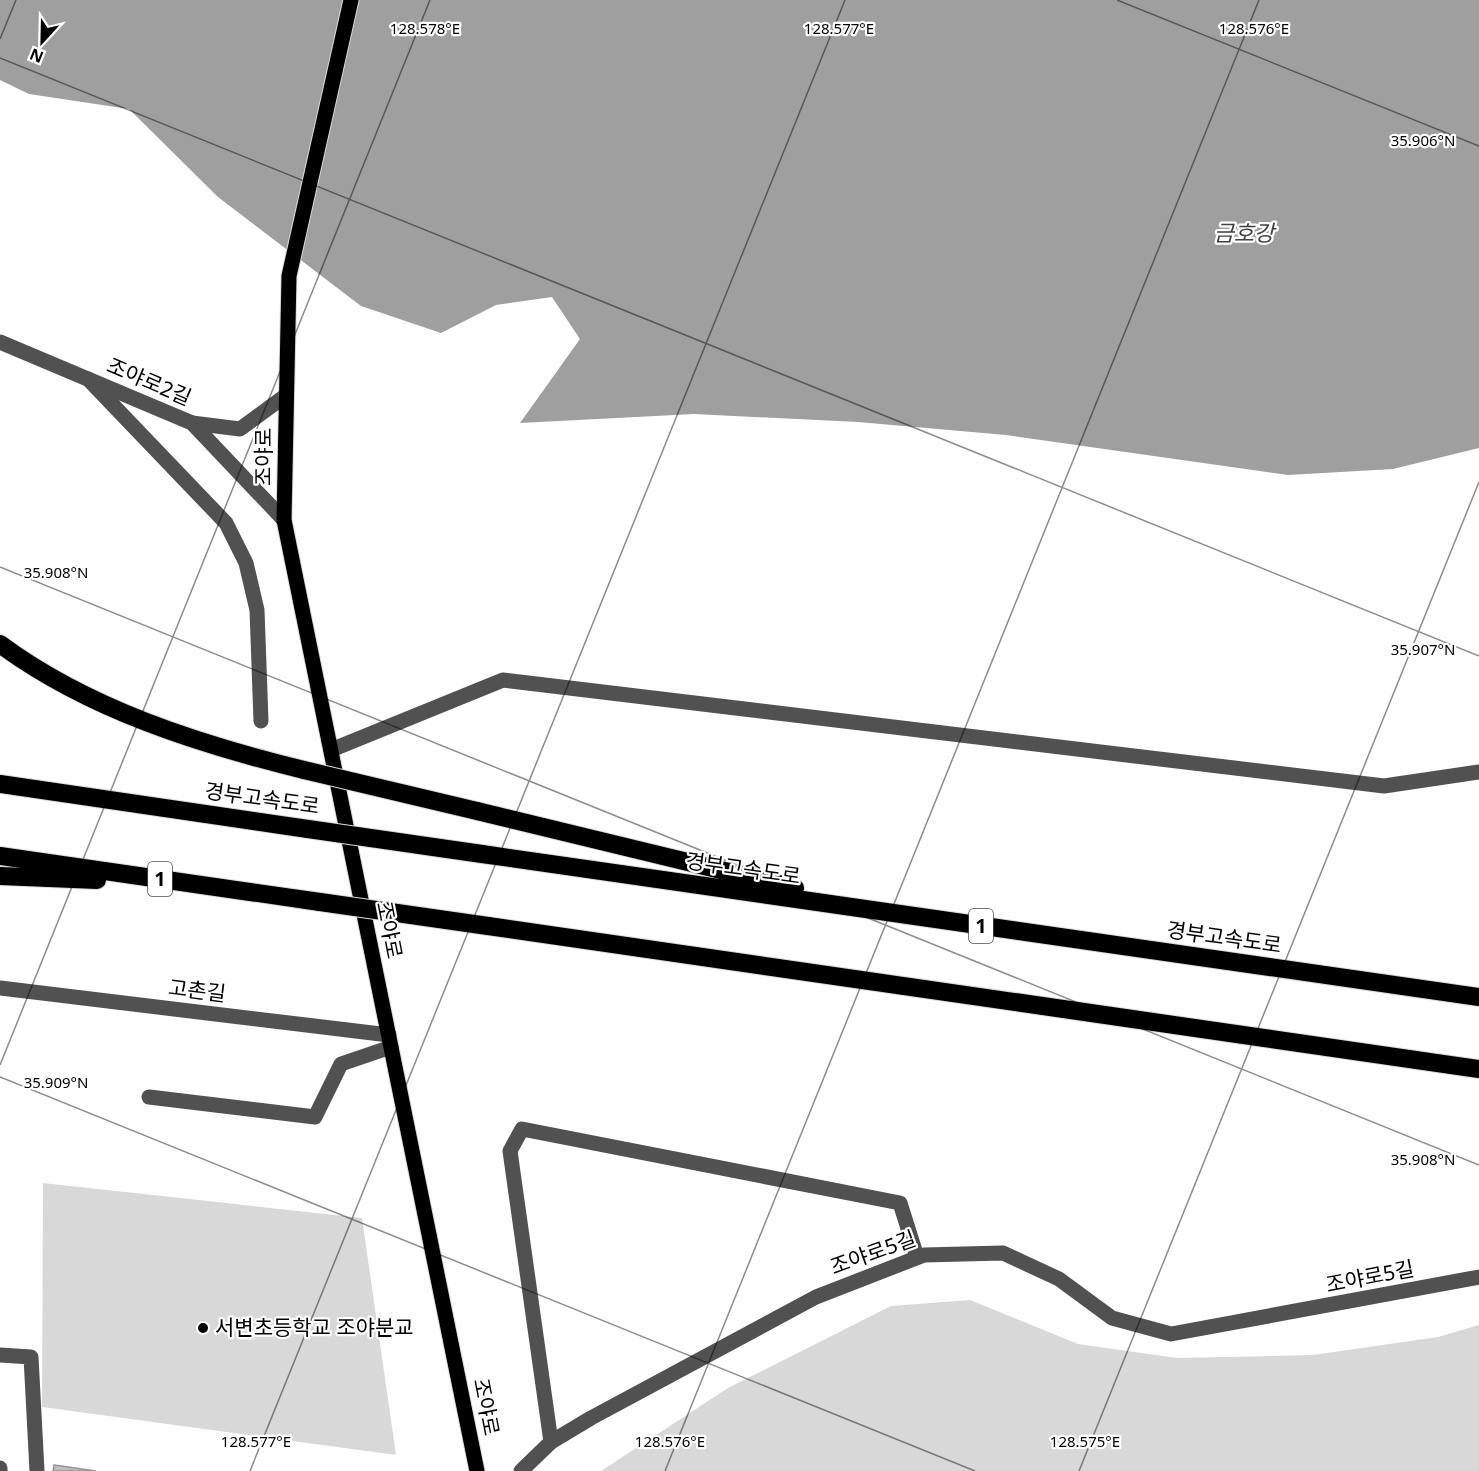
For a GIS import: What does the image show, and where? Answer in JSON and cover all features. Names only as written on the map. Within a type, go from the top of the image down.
[{"type":"highway","points":[[0,644],[61,681],[150,723],[256,758],[901,914]]},
{"type":"highway","name":"경부고속도로","points":[[0,784],[1479,998]]},
{"type":"highway","name":"1","points":[[0,856],[1479,1069]]},
{"type":"highway","points":[[0,876],[208,886]]},
{"type":"main road","name":"조야로","points":[[351,0],[289,276],[284,520],[477,1471]]},
{"type":"street","name":"조야로2길","points":[[0,342],[192,423],[284,520]]},
{"type":"street","points":[[88,379],[226,523],[246,563],[257,610],[261,722]]},
{"type":"street","points":[[192,423],[240,429],[285,396]]},
{"type":"street","points":[[331,750],[503,680],[1384,786],[1479,772]]},
{"type":"street","name":"고촌길","points":[[0,987],[390,1041]]},
{"type":"street","points":[[148,1097],[315,1117],[340,1064],[390,1041]]},
{"type":"street","points":[[550,1442],[510,1152],[522,1130],[900,1203],[916,1257]]},
{"type":"street","name":"조야로5길","points":[[520,1471],[550,1442],[816,1297],[924,1254],[1003,1253],[1059,1279],[1112,1318],[1172,1334],[1479,1277]]},
{"type":"street","points":[[0,1355],[31,1357],[37,1471]]},
{"type":"shaded area","name":"서변초등학교 조야분교","points":[[43,1183],[362,1218],[396,1455],[42,1407]]},
{"type":"shaded area","points":[[970,1300],[1078,1344],[1177,1358],[1313,1355],[1438,1337],[1479,1325],[1479,1471],[601,1471],[728,1388],[891,1306]]},
{"type":"water","name":"금호강","points":[[0,0],[1479,0],[1479,448],[1393,469],[1288,475],[1006,435],[858,422],[694,414],[520,423],[580,339],[552,297],[496,305],[441,333],[361,306],[218,197],[129,109],[29,94],[0,80]]},
{"type":"building","points":[[54,1465],[96,1471],[53,1471]]},
{"type":"place","name":"서변초등학교 조야분교","points":[[203,1328]]}]
